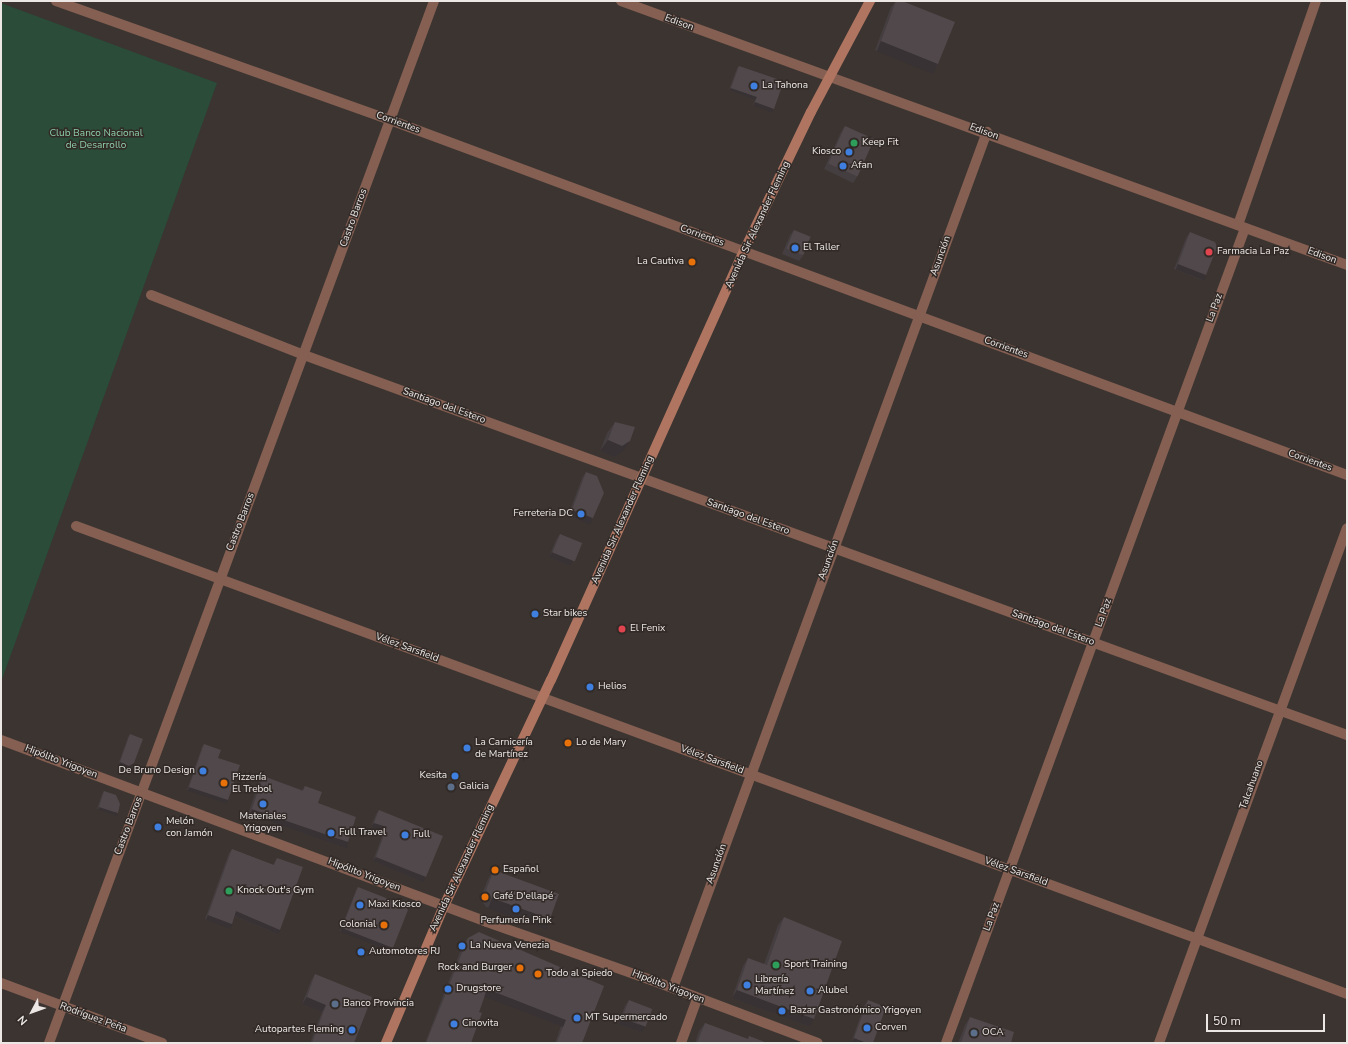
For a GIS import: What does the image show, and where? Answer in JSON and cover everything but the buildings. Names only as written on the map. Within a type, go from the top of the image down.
[{"type":"main road","name":"Avenida Sir Alexander Fleming","points":[[386,1043],[444,906],[542,698],[744,251],[829,79],[870,1]]},
{"type":"street","name":"Corrientes","points":[[56,1],[390,120],[1347,475]]},
{"type":"street","name":"Castro Barros","points":[[49,1043],[434,1]]},
{"type":"street","name":"Edison","points":[[621,1],[829,79],[987,132],[1347,265]]},
{"type":"street","name":"La Paz","points":[[946,1043],[1178,412],[1242,226],[1316,1]]},
{"type":"street","name":"Asunción","points":[[673,988],[750,774],[987,132]]},
{"type":"street","name":"Santiago del Estero","points":[[151,295],[304,355],[1347,735]]},
{"type":"street","name":"Vélez Sarsfield","points":[[76,526],[1347,994]]},
{"type":"street","name":"Talcahuano","points":[[1159,1043],[1196,938],[1347,528]]},
{"type":"street","name":"Hipólito Yrigoyen","points":[[1,740],[444,906],[673,988],[697,999],[818,1043]]},
{"type":"street","name":"Rodríguez Peña","points":[[1,983],[162,1043]]},
{"type":"street","points":[[681,1043],[697,999]]},
{"type":"green space","name":"Club Banco Nacional de Desarrollo","points":[[1,3],[217,83],[1,682]]},
{"type":"place","name":"La Tahona","points":[[754,86]]},
{"type":"place","name":"Keep Fit","points":[[854,143]]},
{"type":"place","name":"Kiosco","points":[[849,152]]},
{"type":"place","name":"Afan","points":[[843,166]]},
{"type":"place","name":"El Taller","points":[[795,248]]},
{"type":"place","name":"Farmacia La Paz","points":[[1209,252]]},
{"type":"place","name":"La Cautiva","points":[[692,262]]},
{"type":"place","name":"Ferreteria DC","points":[[581,514]]},
{"type":"place","name":"Star bikes","points":[[535,614]]},
{"type":"place","name":"El Fenix","points":[[622,629]]},
{"type":"place","name":"Helios","points":[[590,687]]},
{"type":"place","name":"Lo de Mary","points":[[568,743]]},
{"type":"place","name":"La Carnicería de Martínez","points":[[467,748]]},
{"type":"place","name":"De Bruno Design","points":[[203,771]]},
{"type":"place","name":"Kesita","points":[[455,776]]},
{"type":"place","name":"Pizzería El Trebol","points":[[224,783]]},
{"type":"place","name":"Galicia","points":[[451,787]]},
{"type":"place","name":"Materiales Yrigoyen","points":[[263,804]]},
{"type":"place","name":"Melón con Jamón","points":[[158,827]]},
{"type":"place","name":"Full Travel","points":[[331,833]]},
{"type":"place","name":"Full","points":[[405,835]]},
{"type":"place","name":"Español","points":[[495,870]]},
{"type":"place","name":"Knock Out's Gym","points":[[229,891]]},
{"type":"place","name":"Café D'ellapé","points":[[485,897]]},
{"type":"place","name":"Maxi Kiosco","points":[[360,905]]},
{"type":"place","name":"Perfumería Pink","points":[[516,909]]},
{"type":"place","name":"Colonial","points":[[384,925]]},
{"type":"place","name":"La Nueva Venezia","points":[[462,946]]},
{"type":"place","name":"Automotores RJ","points":[[361,952]]},
{"type":"place","name":"Sport Training","points":[[776,965]]},
{"type":"place","name":"Rock and Burger","points":[[520,968]]},
{"type":"place","name":"Todo al Spiedo","points":[[538,974]]},
{"type":"place","name":"Librería Martínez","points":[[747,985]]},
{"type":"place","name":"Drugstore","points":[[448,989]]},
{"type":"place","name":"Alubel","points":[[810,991]]},
{"type":"place","name":"Banco Provincia","points":[[335,1004]]},
{"type":"place","name":"Bazar Gastronómico Yrigoyen","points":[[782,1011]]},
{"type":"place","name":"MT Supermercado","points":[[577,1018]]},
{"type":"place","name":"Cinovita","points":[[454,1024]]},
{"type":"place","name":"Corven","points":[[867,1028]]},
{"type":"place","name":"Autopartes Fleming","points":[[352,1030]]},
{"type":"place","name":"OCA","points":[[974,1033]]}]
